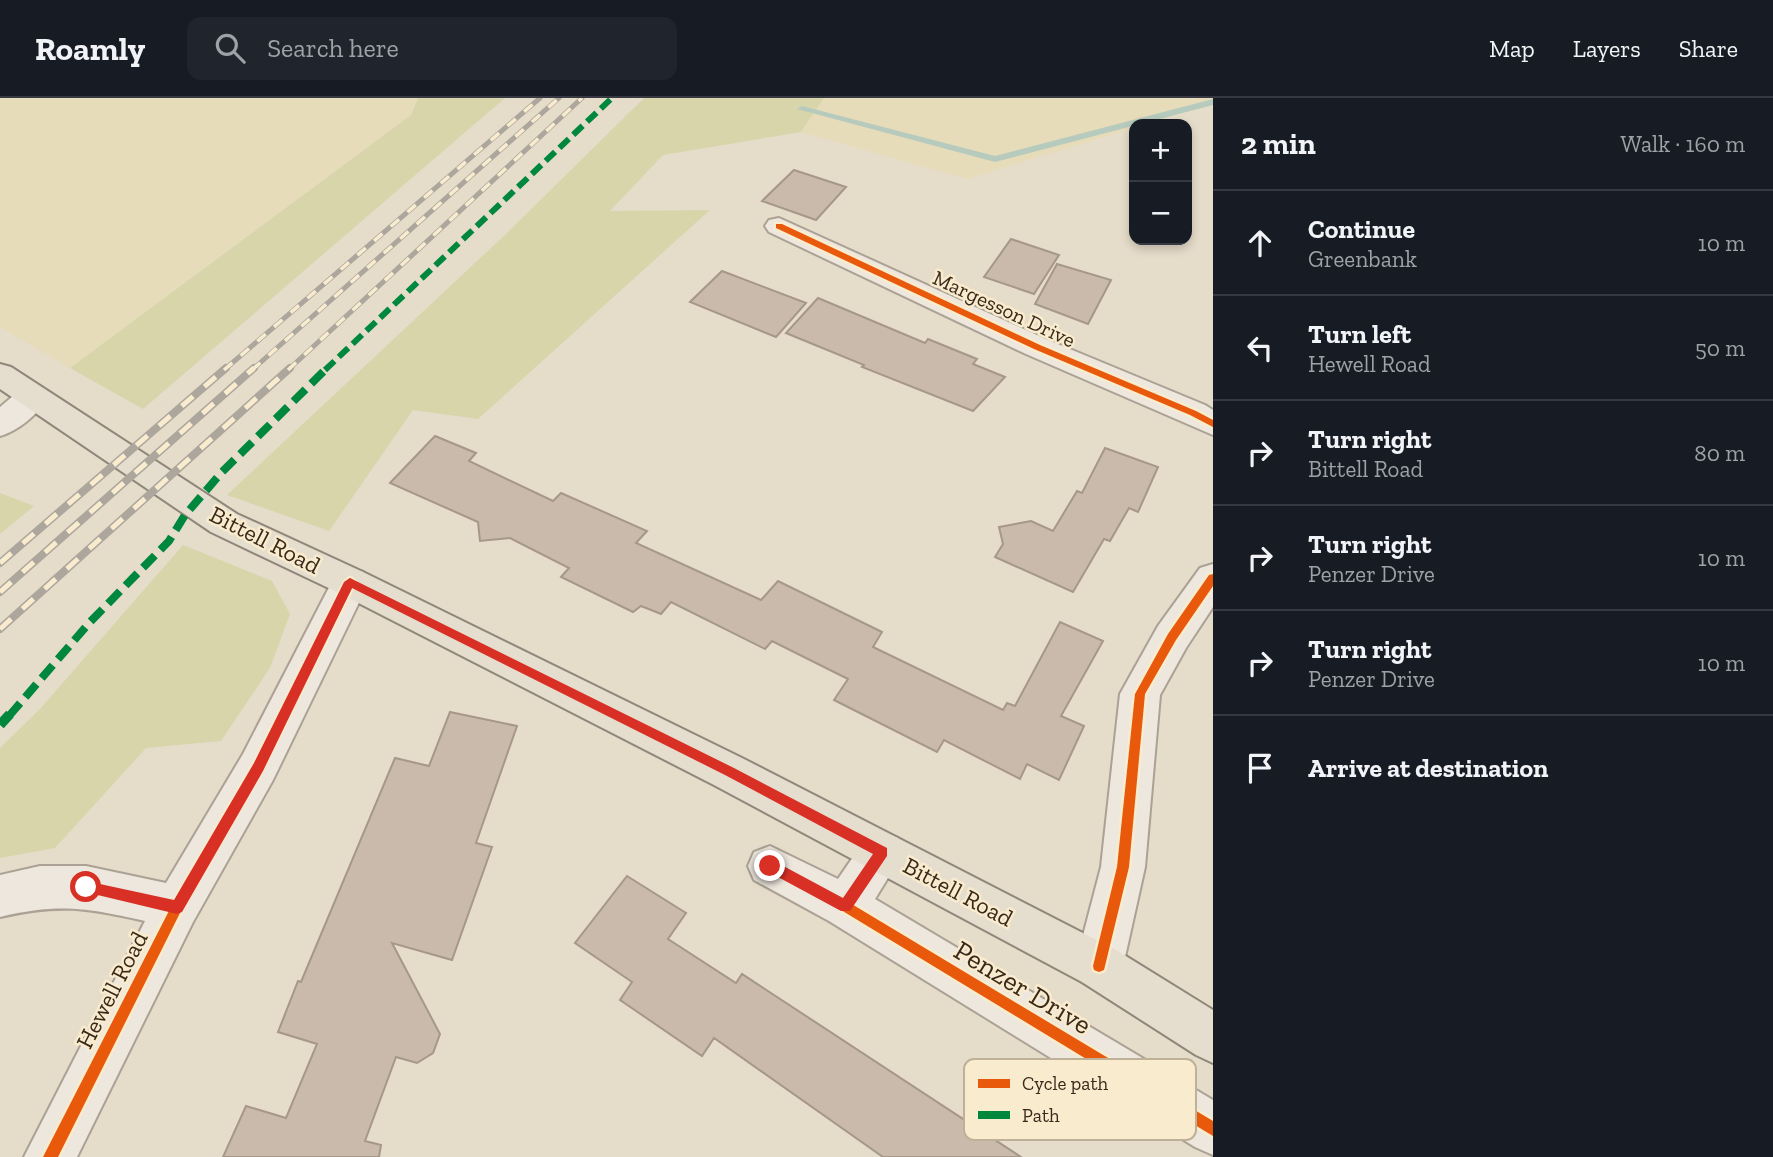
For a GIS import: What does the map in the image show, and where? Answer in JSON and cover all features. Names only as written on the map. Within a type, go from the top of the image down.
[{"type":"main road","name":"Bittell Road","points":[[0,374],[32,398],[224,523],[350,582],[729,772],[1099,966],[1213,1038]]},
{"type":"street","name":"Margesson Drive","points":[[779,226],[1037,347],[1206,409]]},
{"type":"street","points":[[0,425],[32,398]]},
{"type":"street","points":[[1099,966],[1123,867],[1140,694],[1172,637],[1213,578]]},
{"type":"street","name":"Hewell Road","points":[[50,1157],[177,907],[258,767],[350,582]]},
{"type":"street","points":[[845,906],[882,852]]},
{"type":"street","name":"Penzer Drive","points":[[770,866],[845,906],[1097,1059]]},
{"type":"street","points":[[0,896],[40,887],[86,887],[177,907]]},
{"type":"street","name":"Penzer Drive","points":[[1196,1119],[1213,1129]]},
{"type":"shaded area","points":[[0,98],[418,98],[411,115],[70,368],[0,327]]},
{"type":"shaded area","points":[[418,98],[505,98],[143,409],[70,368],[411,115]]},
{"type":"shaded area","points":[[644,98],[824,98],[801,132],[663,155],[610,211],[710,210],[478,419],[413,410],[329,531],[227,495],[507,233]]},
{"type":"shaded area","points":[[824,98],[1213,98],[1213,103],[1161,119],[1129,119],[1129,130],[967,179],[801,132]]},
{"type":"shaded area","points":[[0,493],[34,506],[0,534]]},
{"type":"shaded area","points":[[183,545],[272,581],[290,614],[270,668],[221,741],[146,748],[55,848],[0,858],[0,748],[40,709]]},
{"type":"building","points":[[794,170],[846,187],[816,220],[762,201]]},
{"type":"building","points":[[1011,239],[1059,255],[1034,294],[984,277]]},
{"type":"building","points":[[1057,264],[1111,280],[1088,324],[1035,304]]},
{"type":"building","points":[[722,271],[806,303],[776,337],[690,302]]},
{"type":"building","points":[[818,298],[925,343],[928,339],[977,359],[973,364],[1005,377],[973,411],[862,367],[864,365],[786,333]]},
{"type":"building","points":[[435,436],[476,453],[469,461],[553,501],[561,493],[647,531],[636,543],[761,600],[778,581],[882,632],[873,647],[1003,710],[1007,703],[1015,706],[1060,622],[1103,641],[1061,716],[1084,726],[1059,780],[1027,764],[1020,779],[944,740],[937,752],[834,700],[848,679],[772,641],[765,649],[671,602],[661,614],[641,606],[633,612],[561,577],[569,568],[510,538],[480,541],[478,522],[390,483]]},
{"type":"building","points":[[1105,448],[1158,467],[1138,512],[1129,508],[1110,541],[1104,539],[1073,592],[995,557],[1003,544],[999,527],[1031,521],[1053,531],[1077,491],[1082,493]]},
{"type":"building","points":[[450,712],[517,726],[476,843],[492,847],[452,960],[392,943],[440,1034],[433,1053],[417,1063],[396,1057],[365,1141],[381,1145],[379,1157],[223,1157],[246,1106],[286,1118],[317,1044],[278,1032],[298,981],[301,982],[395,758],[429,766]]},
{"type":"building","points":[[627,876],[686,913],[668,939],[736,983],[742,974],[964,1120],[964,1140],[995,1140],[1021,1157],[883,1157],[714,1038],[702,1056],[620,1000],[632,982],[575,943]]},
{"type":"waterway","points":[[802,109],[995,159],[1213,102]]},
{"type":"railway","points":[[224,370],[540,98]]},
{"type":"railway","points":[[252,370],[559,98]]},
{"type":"railway","points":[[288,370],[582,98]]},
{"type":"railway","points":[[0,563],[226,368]]},
{"type":"railway","points":[[0,592],[254,368]]},
{"type":"railway","points":[[0,629],[290,368]]},
{"type":"marked path","points":[[0,725],[37,686],[90,622],[169,541],[185,515],[222,472],[364,331],[612,98]]},
{"type":"cycle path","points":[[779,226],[1037,347],[1213,424]]},
{"type":"cycle path","points":[[1099,966],[1123,867],[1140,694],[1172,637],[1213,578]]},
{"type":"cycle path","points":[[50,1157],[177,907],[258,767],[350,582]]},
{"type":"cycle path","points":[[845,906],[1097,1059]]},
{"type":"cycle path","points":[[1196,1119],[1213,1129]]},
{"type":"route","points":[[86,887],[177,907],[258,767],[350,582],[882,852],[845,906],[770,866]]}]
